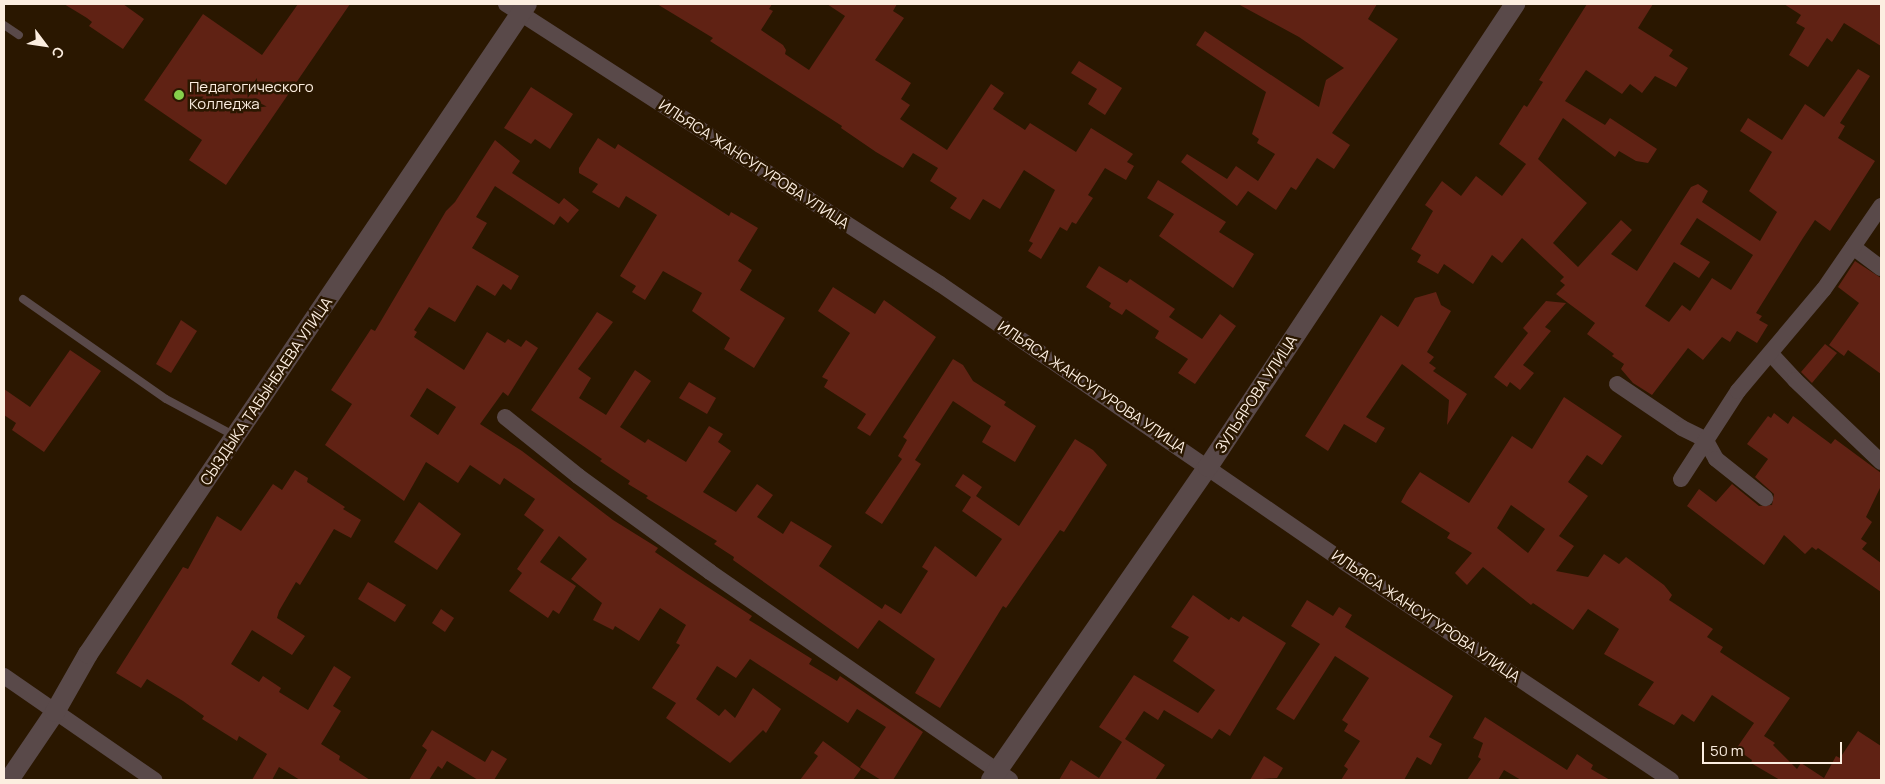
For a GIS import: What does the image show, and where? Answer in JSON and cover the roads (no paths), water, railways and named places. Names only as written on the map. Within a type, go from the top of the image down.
[{"type":"street","name":"ЗУЛЬЯРОВА УЛИЦА","points":[[999,778],[1515,4]]},
{"type":"street","name":"ИЛЬЯСА ЖАНСУГУРОВА УЛИЦА","points":[[518,7],[932,278],[1671,780]]},
{"type":"street","name":"СЫЗДЫКА ТАБЫНБАЕВА УЛИЦА","points":[[9,780],[55,712],[88,654],[235,436],[518,7]]},
{"type":"street","points":[[1681,479],[1705,439],[1738,391],[1771,354],[1853,247],[1881,206]]},
{"type":"street","points":[[1853,247],[1881,268]]},
{"type":"street","points":[[1771,354],[1794,380],[1881,462]]},
{"type":"street","points":[[1617,384],[1682,428],[1705,439],[1716,459],[1765,498]]},
{"type":"street","points":[[505,416],[578,476],[999,778]]},
{"type":"street","points":[[4,676],[154,780]]},
{"type":"lane","points":[[4,25],[19,35]]},
{"type":"lane","points":[[23,299],[166,399],[235,436]]},
{"type":"place","name":"Педагогического Колледжа","points":[[179,95]]}]
